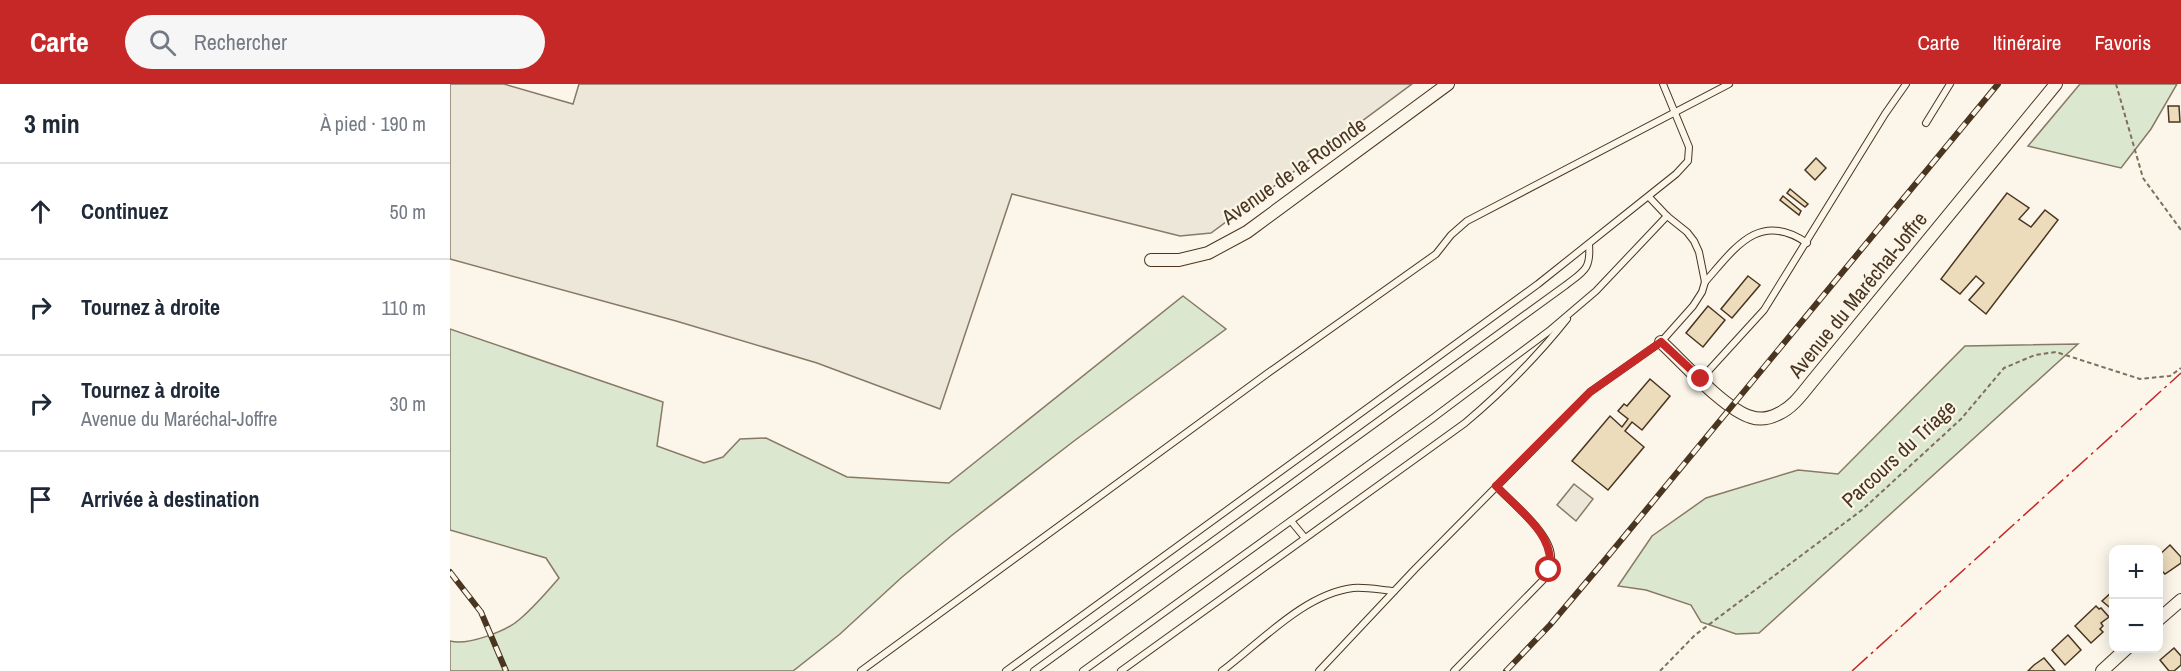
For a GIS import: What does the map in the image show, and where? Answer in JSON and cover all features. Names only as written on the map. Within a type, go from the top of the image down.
[{"type":"street","name":"Avenue de la Rotonde","points":[[1151,260],[1179,260],[1208,253],[1247,232],[1448,84]]},
{"type":"street","name":"Avenue du Maréchal-Joffre","points":[[1661,342],[1732,406],[1751,417],[1770,417],[1789,407],[2056,84]]},
{"type":"street","points":[[2163,616],[2181,600]]},
{"type":"street","points":[[2102,671],[2122,653]]},
{"type":"lane","points":[[1006,671],[1529,291],[1684,168],[1690,157],[1689,147],[1663,84]]},
{"type":"lane","points":[[861,671],[1258,380],[1436,254],[1451,235],[1467,221],[1729,84]]},
{"type":"lane","points":[[1701,379],[1764,310],[1885,114],[1906,84]]},
{"type":"lane","points":[[1926,123],[1950,84]]},
{"type":"lane","points":[[1649,197],[1694,241],[1699,252],[1705,282]]},
{"type":"lane","points":[[1083,671],[1433,418],[1574,309],[1615,271],[1667,216]]},
{"type":"lane","points":[[1319,671],[1394,591],[1590,392],[1661,342],[1693,306],[1705,282],[1741,244],[1762,231],[1781,230],[1807,243]]},
{"type":"lane","points":[[1034,671],[1566,285],[1587,268],[1589,245]]},
{"type":"lane","points":[[1122,671],[1465,423],[1505,389],[1533,360],[1574,309]]},
{"type":"lane","points":[[1454,671],[1544,579],[1549,570],[1551,555],[1548,543],[1496,486]]},
{"type":"lane","points":[[1291,521],[1305,538]]},
{"type":"lane","points":[[1222,671],[1310,603],[1335,592],[1352,588],[1394,591]]},
{"type":"path","points":[[2116,84],[2143,178],[2181,230]]},
{"type":"path","name":"Parcours du Triage","points":[[1660,671],[1695,635],[1862,510],[1961,419],[2004,368],[2035,355],[2056,352],[2140,380],[2170,376],[2181,368]]},
{"type":"green space","points":[[2080,84],[2177,84],[2151,129],[2121,168],[2028,146]]},
{"type":"green space","points":[[1183,296],[1226,329],[1074,441],[951,536],[840,634],[793,671],[450,671],[450,641],[476,639],[497,633],[514,624],[559,578],[546,558],[450,530],[450,329],[663,402],[657,446],[704,463],[723,457],[740,439],[766,438],[847,477],[949,483]]},
{"type":"green space","points":[[2078,344],[1759,633],[1736,634],[1701,622],[1691,605],[1646,590],[1618,586],[1652,536],[1706,498],[1798,470],[1838,474],[1965,346]]},
{"type":"shaded area","points":[[450,84],[504,84],[573,104],[579,84],[1412,84],[1211,233],[1180,236],[1012,194],[940,409],[817,363],[676,321],[450,259]]},
{"type":"shaded area","points":[[1574,484],[1593,499],[1576,521],[1557,505]]},
{"type":"building","points":[[2168,106],[2179,106],[2180,122],[2169,122]]},
{"type":"building","points":[[1816,158],[1826,168],[1815,180],[1805,170]]},
{"type":"building","points":[[1790,189],[1808,204],[1805,207],[1787,193]]},
{"type":"building","points":[[2007,193],[2029,208],[2019,219],[2031,227],[2045,210],[2058,220],[1986,314],[1969,300],[1984,283],[1976,276],[1960,294],[1941,279]]},
{"type":"building","points":[[1783,196],[1801,211],[1799,215],[1780,200]]},
{"type":"building","points":[[1748,276],[1760,285],[1732,318],[1721,309]]},
{"type":"building","points":[[1708,306],[1725,320],[1703,347],[1686,333]]},
{"type":"building","points":[[1650,379],[1670,396],[1642,430],[1632,422],[1625,431],[1644,447],[1608,490],[1572,461],[1610,416],[1622,427],[1628,419],[1618,411],[1624,404],[1627,406]]},
{"type":"building","points":[[2170,545],[2181,557],[2181,563],[2165,574],[2163,572],[2163,551]]},
{"type":"building","points":[[2109,595],[2109,607],[2102,601]]},
{"type":"building","points":[[2096,606],[2109,617],[2101,623],[2103,626],[2100,629],[2103,632],[2091,643],[2075,626]]},
{"type":"building","points":[[2068,635],[2081,650],[2065,665],[2052,650]]},
{"type":"building","points":[[2174,648],[2181,656],[2181,665],[2174,671],[2169,671],[2160,660]]},
{"type":"building","points":[[2044,658],[2055,671],[2028,671],[2034,665]]},
{"type":"railway","points":[[1506,671],[1550,625],[1599,567],[1998,84]]},
{"type":"railway","points":[[450,572],[481,612],[506,671]]},
{"type":"power","points":[[1852,671],[2181,373]]},
{"type":"route","points":[[1549,570],[1551,555],[1548,543],[1496,486],[1590,392],[1661,342],[1701,379]]}]
